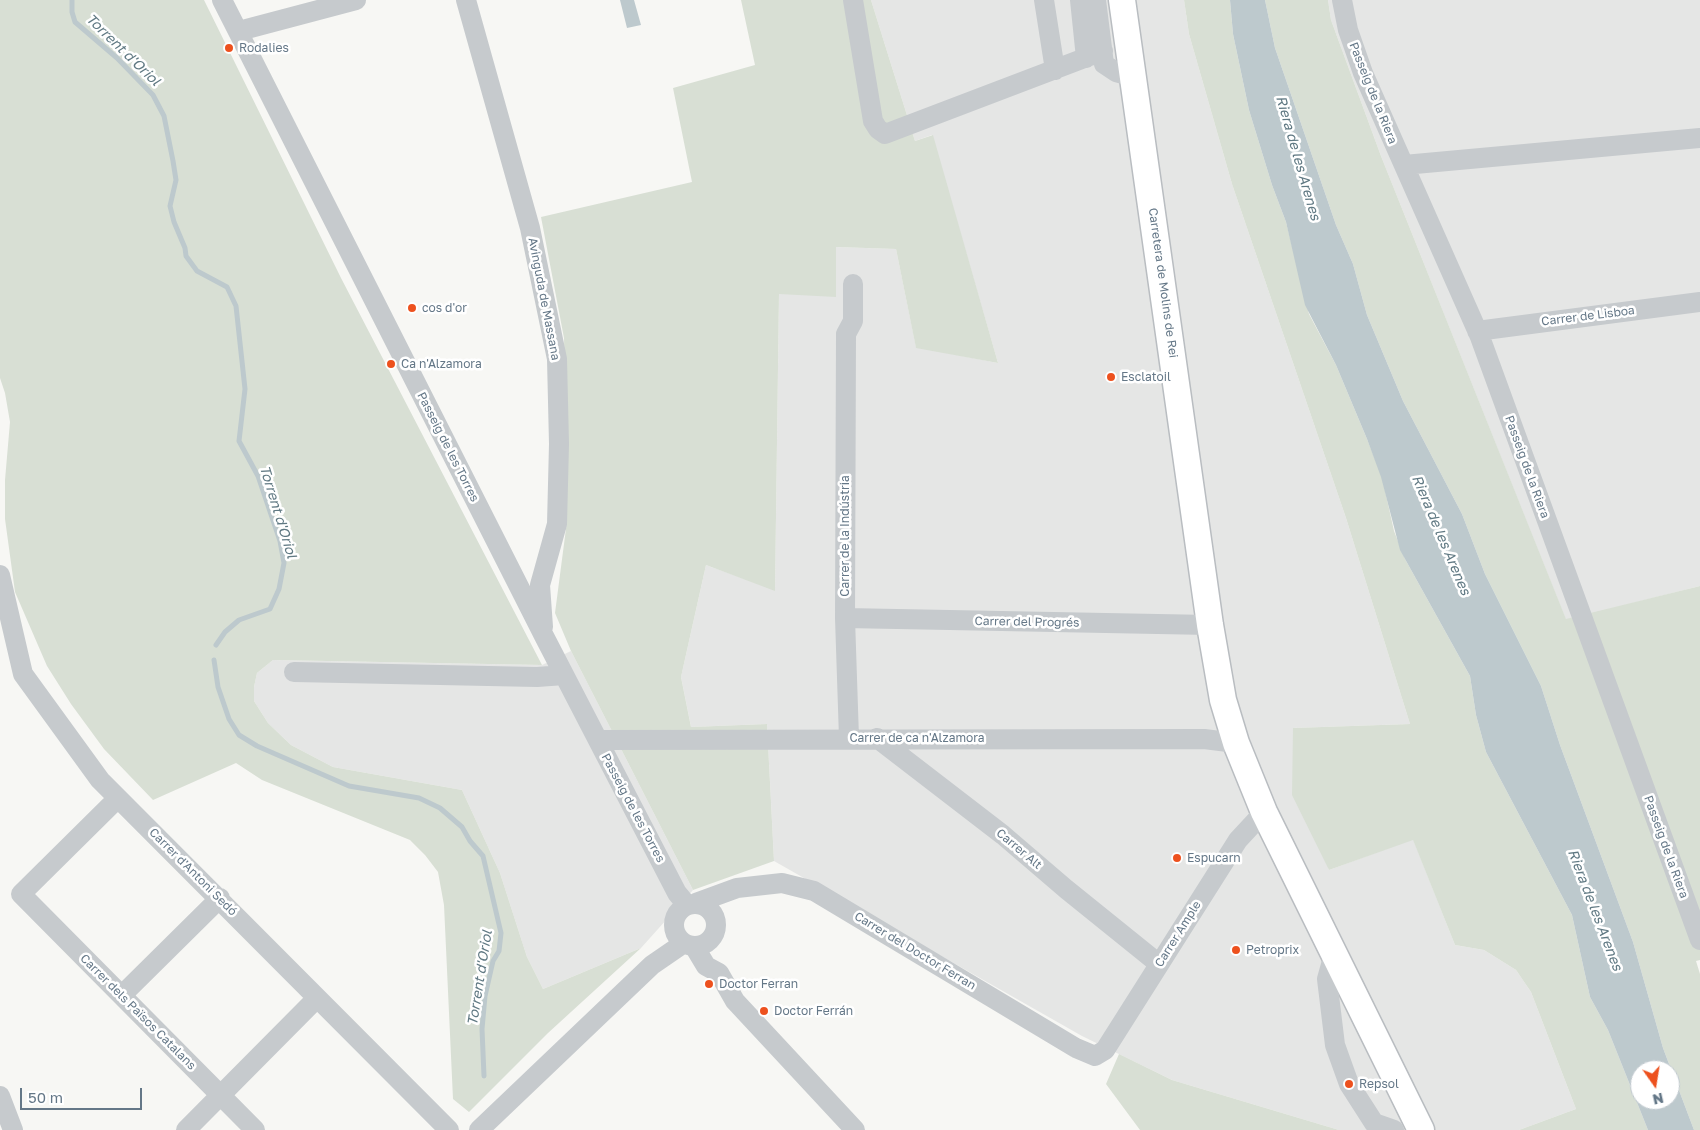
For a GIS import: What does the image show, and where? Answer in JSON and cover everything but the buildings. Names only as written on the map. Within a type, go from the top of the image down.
[{"type":"main road","name":"Carretera de Molins de Rei","points":[[1122,0],[1210,625],[1223,700],[1236,743],[1264,812],[1421,1130]]},
{"type":"street","name":"Passeig de les Torres","points":[[222,0],[544,636],[685,903]]},
{"type":"street","points":[[239,31],[356,0]]},
{"type":"street","name":"Avinguda de Massana","points":[[466,0],[530,228],[557,359],[559,444],[557,524],[540,585],[544,636]]},
{"type":"street","points":[[853,0],[873,120],[878,130],[885,134],[1095,54]]},
{"type":"street","points":[[1044,0],[1055,70]]},
{"type":"street","points":[[1080,0],[1095,54],[1104,64],[1116,72],[1134,77]]},
{"type":"street","points":[[1095,54],[1096,0]]},
{"type":"street","name":"Passeig de la Riera","points":[[1342,0],[1348,30],[1364,74],[1477,331],[1700,940]]},
{"type":"street","points":[[1404,165],[1700,138]]},
{"type":"street","name":"Carrer de la Indústria","points":[[849,738],[845,618],[846,334],[853,321],[853,284]]},
{"type":"street","name":"Carrer de Lisboa","points":[[1477,331],[1700,302]]},
{"type":"street","name":"Carrer d'Antoni Sedó","points":[[0,575],[23,674],[100,780],[220,898],[449,1130]]},
{"type":"street","name":"Carrer del Progrés","points":[[845,618],[1210,625]]},
{"type":"street","points":[[294,672],[537,677],[564,675]]},
{"type":"street","name":"Carrer de ca n'Alzamora","points":[[598,740],[849,738],[1204,739],[1236,743]]},
{"type":"street","name":"Carrer Alt","points":[[877,738],[1003,835],[1159,964]]},
{"type":"street","name":"Carrer dels Països Catalans","points":[[118,798],[21,894],[255,1130]]},
{"type":"street","name":"Carrer Ample","points":[[1095,1056],[1105,1050],[1238,840],[1264,812]]},
{"type":"street","name":"Carrer del Doctor Ferran","points":[[685,903],[725,894],[737,888],[782,883],[814,891],[1076,1048],[1095,1056]]},
{"type":"street","points":[[480,1130],[652,965],[716,926],[715,918],[725,894]]},
{"type":"street","points":[[124,998],[220,898]]},
{"type":"street","points":[[715,918],[704,905],[685,903],[674,924],[720,965],[719,973],[735,1001],[855,1130]]},
{"type":"street","points":[[1334,954],[1327,979],[1335,1045],[1349,1084],[1374,1123],[1394,1130]]},
{"type":"street","points":[[186,1130],[318,998]]},
{"type":"street","points":[[0,1096],[14,1130]]},
{"type":"shaded area","points":[[0,0],[204,0],[341,278],[542,665],[273,660],[257,673],[254,687],[254,701],[268,723],[291,745],[333,767],[462,790],[500,873],[527,957],[543,989],[641,948],[548,1033],[469,1112],[453,1099],[444,905],[438,872],[425,855],[410,840],[262,780],[236,763],[153,800],[104,749],[71,704],[47,666],[15,592],[5,519],[5,480],[10,422],[5,393],[0,378]]},
{"type":"shaded area","points":[[741,0],[871,0],[915,141],[933,135],[998,363],[916,348],[896,249],[836,247],[836,297],[779,294],[775,591],[706,565],[681,677],[691,727],[767,724],[774,861],[693,890],[571,651],[555,613],[567,521],[564,338],[541,217],[692,182],[673,88],[755,65]]},
{"type":"shaded area","points":[[871,0],[1184,0],[1189,34],[1232,184],[1346,518],[1410,724],[1293,728],[1329,870],[1413,839],[1455,945],[1484,950],[1516,970],[1531,992],[1576,1109],[1519,1130],[1339,1130],[1172,1080],[1082,1036],[774,861],[767,724],[691,727],[681,677],[706,565],[775,590],[779,294],[836,247],[896,249],[916,347],[998,363],[932,135],[915,141]]},
{"type":"shaded area","points":[[1184,0],[1230,0],[1233,34],[1249,110],[1272,185],[1286,222],[1309,314],[1336,365],[1382,477],[1394,531],[1405,559],[1470,676],[1476,715],[1486,752],[1572,915],[1590,997],[1608,1030],[1630,1085],[1630,1110],[1640,1110],[1648,1130],[1519,1130],[1576,1109],[1531,992],[1516,970],[1484,950],[1455,945],[1413,840],[1329,870],[1292,795],[1293,728],[1410,724],[1346,518],[1232,184],[1189,34]]},
{"type":"shaded area","points":[[1265,0],[1328,0],[1331,20],[1381,156],[1566,619],[1700,586],[1700,960],[1696,961],[1700,974],[1700,1130],[1694,1130],[1680,1093],[1680,1060],[1668,1060],[1663,1048],[1633,942],[1560,745],[1541,686],[1485,574],[1462,514],[1403,401],[1367,315],[1353,264],[1336,225],[1275,48]]},
{"type":"shaded area","points":[[1328,0],[1700,0],[1700,586],[1566,620],[1381,156],[1331,20]]},
{"type":"shaded area","points":[[571,651],[693,890],[641,948],[543,989],[527,957],[500,873],[462,790],[333,767],[291,745],[268,723],[254,701],[254,687],[257,673],[273,660],[542,665]]},
{"type":"shaded area","points":[[1119,1054],[1172,1080],[1339,1130],[1140,1130],[1106,1084]]},
{"type":"water","points":[[620,0],[634,0],[641,25],[627,28]]},
{"type":"water","name":"Riera de les Arenes","points":[[1230,0],[1265,0],[1275,48],[1336,225],[1353,264],[1367,315],[1403,401],[1462,514],[1485,574],[1541,686],[1560,745],[1633,942],[1668,1060],[1630,1060],[1630,1085],[1608,1030],[1590,997],[1572,915],[1486,752],[1476,715],[1470,676],[1400,550],[1381,477],[1367,439],[1336,365],[1305,305],[1286,222],[1272,185],[1249,110],[1233,34]]},
{"type":"water","points":[[1680,1093],[1694,1130],[1648,1130],[1640,1110],[1680,1110]]},
{"type":"waterway","name":"Torrent d'Oriol","points":[[72,0],[72,12],[75,22],[117,58],[153,95],[164,116],[176,180],[170,206],[186,256],[197,271],[227,287],[236,306],[245,389],[239,441],[258,476],[280,541],[284,563],[279,589],[270,609],[239,620],[225,632],[216,645]]},
{"type":"waterway","name":"Torrent d'Oriol","points":[[214,660],[218,687],[229,719],[239,735],[257,746],[349,786],[419,798],[440,808],[462,827],[470,841],[483,856],[501,933],[499,951],[493,961],[485,996],[482,1029],[484,1076]]},
{"type":"place","name":"Rodalies","points":[[229,48]]},
{"type":"place","name":"cos d'or","points":[[412,308]]},
{"type":"place","name":"Ca n'Alzamora","points":[[391,364]]},
{"type":"place","name":"Esclatoil","points":[[1111,377]]},
{"type":"place","name":"Espucarn","points":[[1177,858]]},
{"type":"place","name":"Petroprix","points":[[1236,950]]},
{"type":"place","name":"Doctor Ferran","points":[[709,984]]},
{"type":"place","name":"Doctor Ferrán","points":[[764,1011]]},
{"type":"place","name":"Repsol","points":[[1349,1084]]}]
